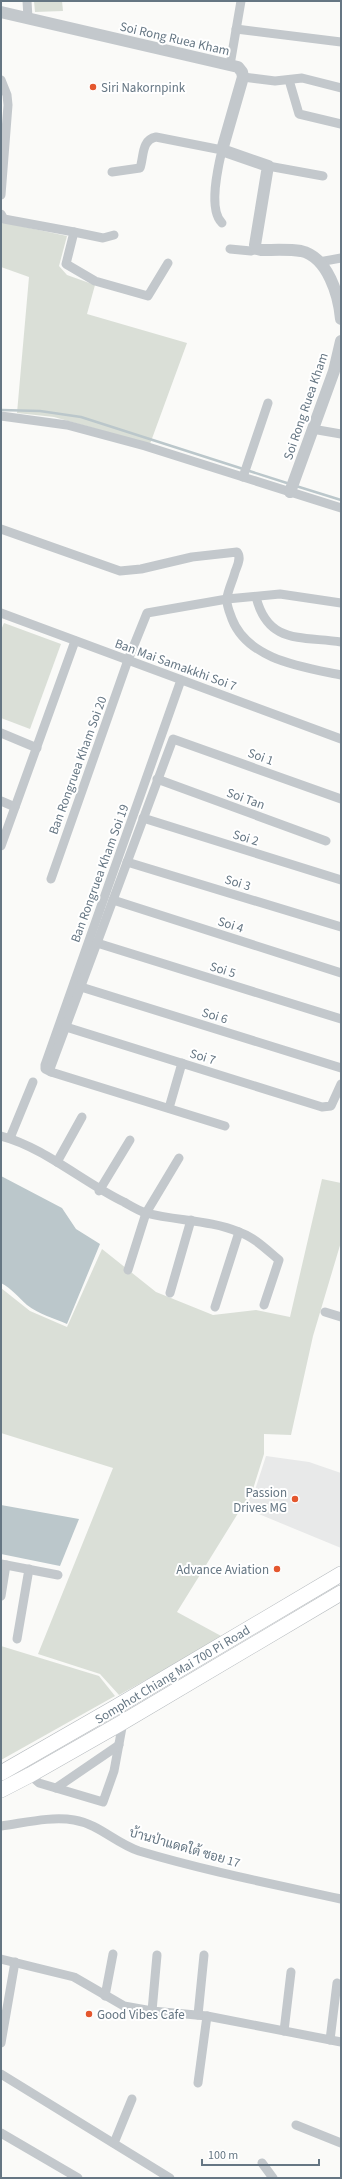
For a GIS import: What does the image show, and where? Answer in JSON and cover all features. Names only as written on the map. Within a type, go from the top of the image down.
[{"type":"main road","name":"Somphot Chiang Mai 700 Pi Road","points":[[1,1773],[341,1574]]},
{"type":"main road","name":"Somphot Chiang Mai 700 Pi Road","points":[[1,1790],[123,1722],[341,1593]]},
{"type":"street","points":[[27,1],[28,18]]},
{"type":"street","points":[[230,65],[241,1]]},
{"type":"street","name":"Soi Rong Ruea Kham","points":[[1,12],[238,67],[242,74]]},
{"type":"street","points":[[236,29],[341,42]]},
{"type":"street","points":[[222,223],[218,218],[215,205],[218,166],[242,74],[275,82],[302,78],[341,88]]},
{"type":"street","points":[[1,80],[7,95],[8,106],[1,196]]},
{"type":"street","points":[[289,80],[299,114],[341,124]]},
{"type":"street","points":[[112,172],[139,170],[142,165],[145,146],[149,140],[156,137],[222,150],[268,166],[323,176]]},
{"type":"street","points":[[257,249],[255,245],[268,166]]},
{"type":"street","points":[[1,214],[4,219],[102,238],[114,235]]},
{"type":"street","points":[[74,232],[66,264],[94,281],[148,296],[168,263]]},
{"type":"street","points":[[230,249],[251,251],[257,249],[301,251],[311,255],[319,262],[330,277],[339,298],[341,320]]},
{"type":"street","points":[[319,262],[341,258]]},
{"type":"street","name":"Soi Rong Ruea Kham","points":[[292,486],[312,429],[337,372],[341,341]]},
{"type":"street","points":[[245,472],[268,403]]},
{"type":"street","points":[[1,416],[74,427],[245,472],[292,486],[341,508]]},
{"type":"street","points":[[312,429],[341,434]]},
{"type":"street","points":[[1,529],[120,571],[141,569],[192,557],[237,552],[240,559],[227,599],[229,612],[241,637],[252,647],[305,667],[341,675]]},
{"type":"street","points":[[227,599],[280,594],[341,603]]},
{"type":"street","points":[[256,596],[264,619],[272,628],[279,632],[341,642]]},
{"type":"street","name":"Ban Rongruea Kham Soi 20","points":[[51,879],[128,660],[147,613],[227,599]]},
{"type":"street","name":"Ban Mai Samakkhi Soi 7","points":[[1,613],[341,739]]},
{"type":"street","points":[[1,846],[76,641]]},
{"type":"street","name":"Ban Rongruea Kham Soi 19","points":[[51,1072],[45,1069],[45,1065],[181,680]]},
{"type":"street","points":[[1,733],[36,748]]},
{"type":"street","name":"Soi 1","points":[[157,779],[173,740],[341,800]]},
{"type":"street","points":[[157,779],[66,1027],[51,1072],[225,1126]]},
{"type":"street","name":"Soi Tan","points":[[157,779],[326,841]]},
{"type":"street","points":[[1,802],[15,807]]},
{"type":"street","name":"Soi 2","points":[[143,818],[341,880]]},
{"type":"street","name":"Soi 3","points":[[127,862],[341,928]]},
{"type":"street","name":"Soi 4","points":[[113,900],[341,973]]},
{"type":"street","name":"Soi 5","points":[[97,943],[341,1019]]},
{"type":"street","name":"Soi 6","points":[[81,987],[341,1068]]},
{"type":"street","name":"Soi 7","points":[[66,1027],[322,1107],[331,1106],[341,1084]]},
{"type":"street","points":[[169,1108],[182,1063]]},
{"type":"street","points":[[33,1082],[5,1137],[57,1162],[100,1191],[146,1213],[191,1220],[239,1232],[252,1238],[279,1260],[264,1305]]},
{"type":"street","points":[[57,1162],[82,1117]]},
{"type":"street","points":[[100,1191],[130,1140]]},
{"type":"street","points":[[128,1270],[146,1213],[179,1158]]},
{"type":"street","points":[[170,1294],[191,1220]]},
{"type":"street","points":[[215,1307],[239,1232]]},
{"type":"street","points":[[325,1312],[341,1317]]},
{"type":"street","points":[[1,1596],[4,1565],[58,1575]]},
{"type":"street","points":[[17,1639],[29,1569]]},
{"type":"street","points":[[30,1775],[39,1783],[103,1802],[114,1771],[123,1722]]},
{"type":"street","points":[[56,1788],[119,1745]]},
{"type":"street","name":"บ้านป่าแดดใต้ ซอย 17","points":[[1,1826],[60,1819],[79,1821],[95,1826],[124,1845],[206,1870],[341,1898]]},
{"type":"street","points":[[105,1996],[113,1954]]},
{"type":"street","points":[[152,2011],[158,1955]]},
{"type":"street","points":[[198,2084],[203,2015],[204,1955]]},
{"type":"street","points":[[1,1959],[74,1977],[124,2006],[152,2011],[203,2015],[341,2042]]},
{"type":"street","points":[[1,2043],[14,1962]]},
{"type":"street","points":[[284,2031],[291,1972]]},
{"type":"street","points":[[330,2040],[338,1983]]},
{"type":"street","points":[[1,2074],[170,2178]]},
{"type":"street","points":[[114,2143],[132,2099]]},
{"type":"street","points":[[296,2125],[341,2143]]},
{"type":"street","points":[[1,2134],[78,2178]]},
{"type":"street","points":[[262,2163],[273,2178]]},
{"type":"shaded area","points":[[34,1],[62,1],[63,11],[35,12]]},
{"type":"shaded area","points":[[1,222],[67,236],[59,266],[67,275],[95,285],[87,314],[187,343],[150,444],[54,417],[17,413],[29,277],[1,267]]},
{"type":"shaded area","points":[[4,623],[61,644],[30,729],[1,718],[1,630]]},
{"type":"shaded area","points":[[1,1176],[62,1208],[76,1229],[100,1244],[67,1324],[41,1313],[27,1305],[12,1290],[1,1283]]},
{"type":"shaded area","points":[[322,1179],[341,1183],[341,1242],[313,1336],[291,1435],[264,1434],[264,1454],[253,1489],[177,1612],[223,1637],[119,1695],[100,1674],[38,1654],[113,1468],[1,1433],[1,1288],[30,1311],[67,1327],[102,1249],[156,1292],[213,1315],[256,1310],[290,1317]]},
{"type":"shaded area","name":"Passion Drives MG","points":[[266,1456],[309,1462],[341,1473],[341,1548],[244,1508],[255,1490]]},
{"type":"shaded area","points":[[1,1505],[79,1519],[60,1566],[1,1554]]},
{"type":"shaded area","points":[[1,1646],[99,1676],[115,1696],[1,1760]]},
{"type":"waterway","points":[[1,410],[40,411],[81,417],[290,484]]},
{"type":"waterway","points":[[296,486],[341,500]]},
{"type":"place","name":"Siri Nakornpink","points":[[93,87]]},
{"type":"place","name":"Passion Drives MG","points":[[295,1499]]},
{"type":"place","name":"Advance Aviation","points":[[277,1569]]},
{"type":"place","name":"Good Vibes Cafe","points":[[89,2014]]}]
